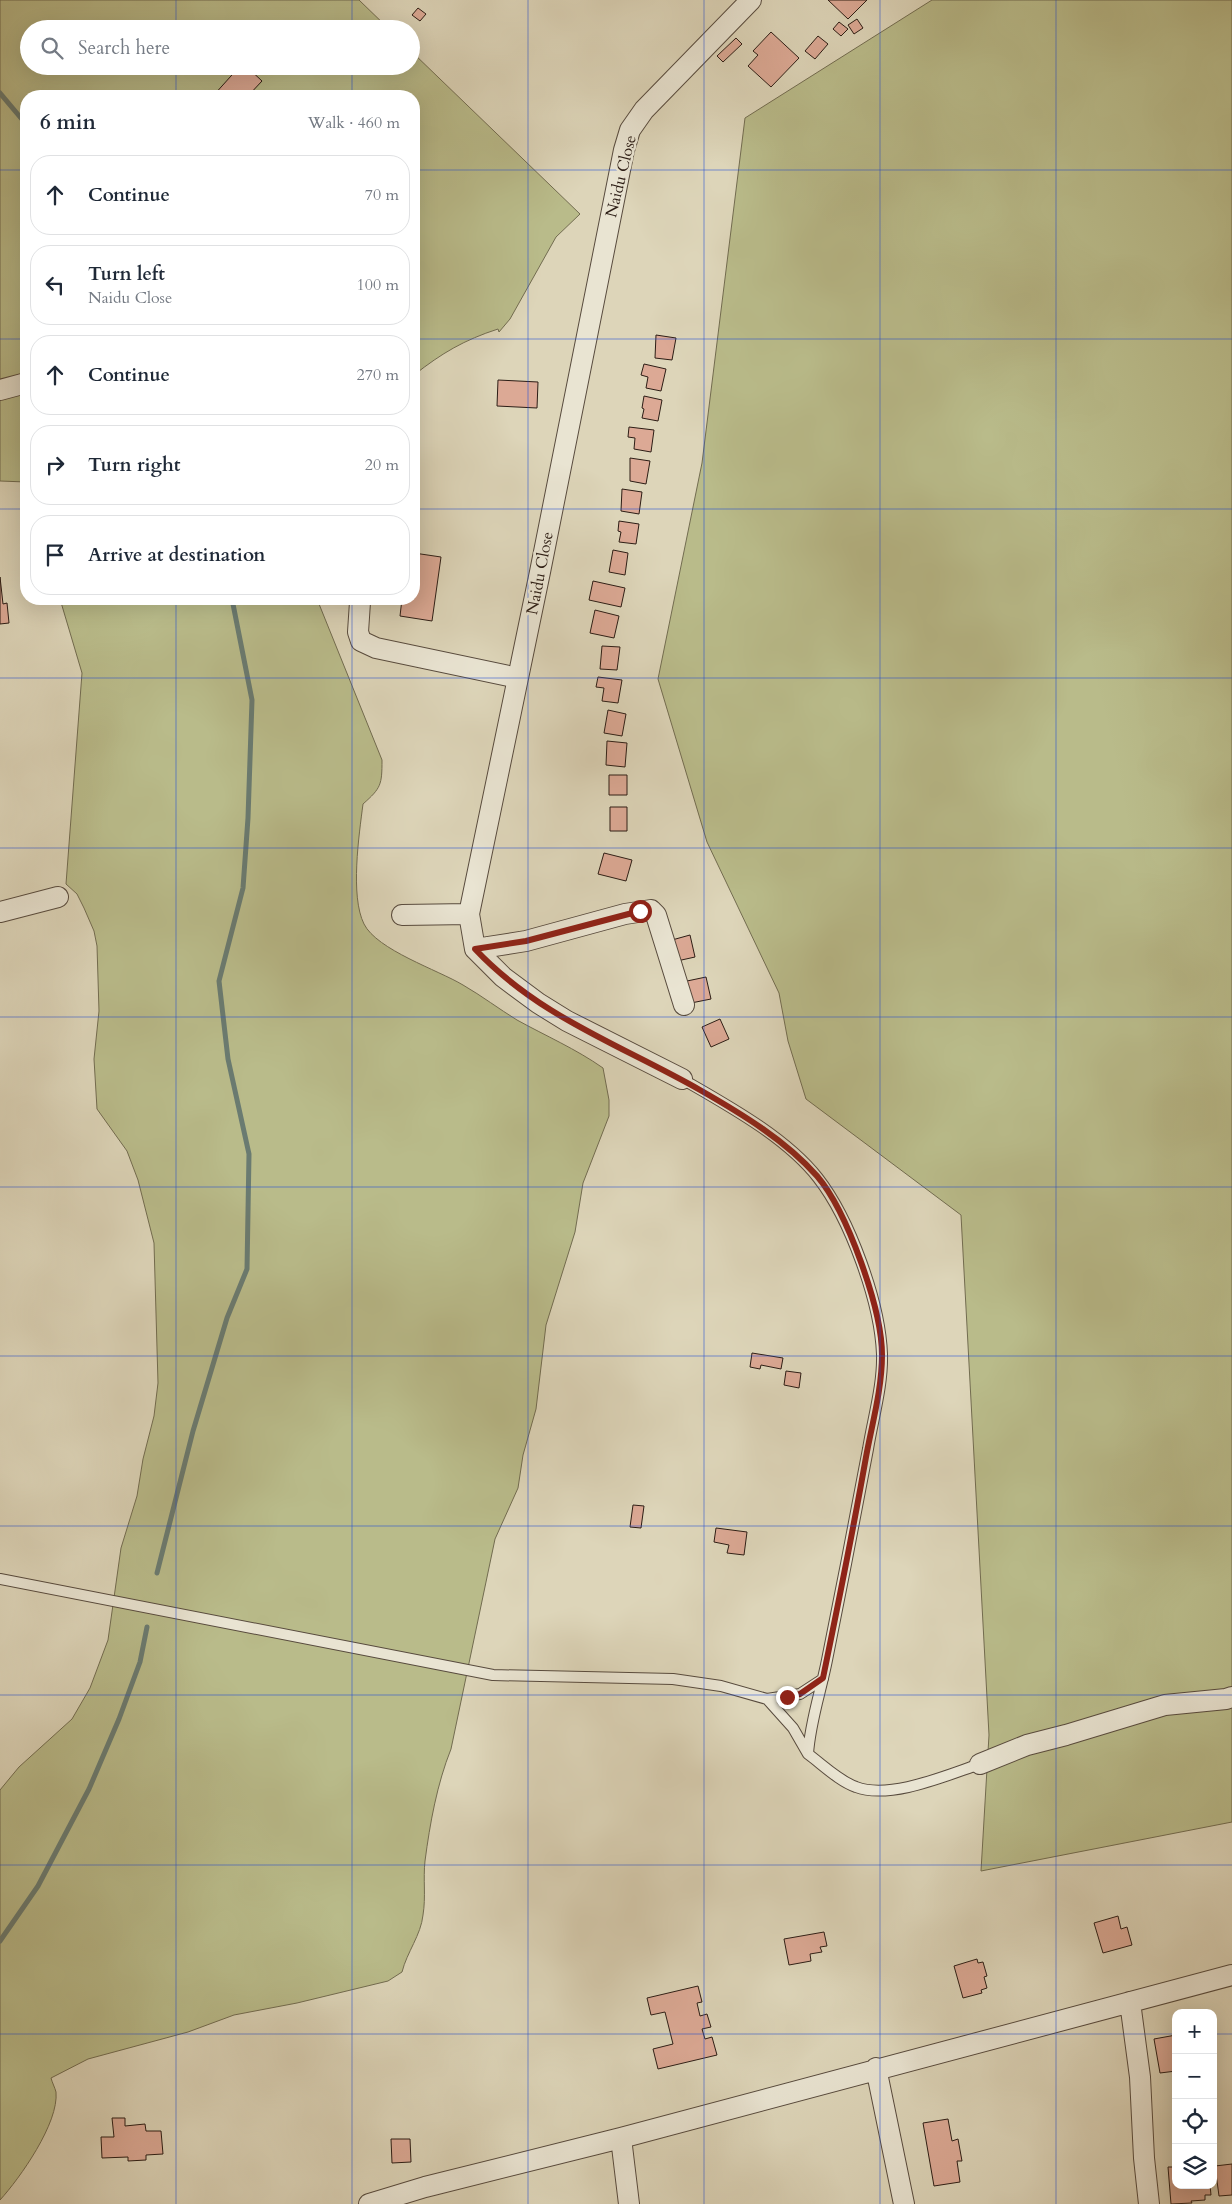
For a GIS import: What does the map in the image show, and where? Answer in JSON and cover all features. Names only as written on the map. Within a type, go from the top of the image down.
[{"type":"street","name":"Naidu Close","points":[[475,949],[469,914],[624,150],[630,130],[644,110],[751,0]]},
{"type":"street","points":[[0,390],[20,385]]},
{"type":"street","points":[[360,605],[358,632],[362,641],[376,648],[518,678]]},
{"type":"street","points":[[0,912],[58,898]]},
{"type":"street","points":[[475,949],[526,941],[625,914],[651,910],[656,916],[684,1006]]},
{"type":"street","points":[[402,915],[469,914]]},
{"type":"street","points":[[475,949],[503,977],[538,1003],[567,1021],[682,1080]]},
{"type":"street","points":[[980,1764],[1027,1745],[1074,1733],[1165,1704],[1232,1697]]},
{"type":"street","points":[[369,2204],[482,2172],[621,2138],[876,2068],[1232,1975]]},
{"type":"street","points":[[1130,2002],[1140,2077],[1144,2158],[1149,2204]]},
{"type":"street","points":[[876,2068],[904,2204]]},
{"type":"street","points":[[621,2138],[629,2204]]},
{"type":"lane","points":[[682,1080],[761,1127],[818,1177],[830,1195],[850,1237],[866,1277],[876,1316],[882,1354],[880,1378],[856,1513],[823,1678],[809,1737],[808,1754]]},
{"type":"lane","points":[[0,1580],[493,1675],[673,1679],[722,1686],[767,1698],[800,1694],[823,1678]]},
{"type":"lane","points":[[767,1698],[793,1728],[808,1754],[855,1787],[867,1790],[904,1789],[980,1764]]},
{"type":"green space","points":[[0,0],[359,0],[380,20],[20,20],[20,75],[420,75],[420,60],[580,214],[556,237],[510,319],[499,332],[498,329],[464,343],[420,370],[420,90],[20,90],[20,482],[0,481]]},
{"type":"green space","points":[[932,0],[1232,0],[1232,1822],[981,1871],[989,1735],[961,1215],[806,1099],[788,1041],[779,993],[707,842],[658,679],[702,463],[745,118]]},
{"type":"green space","points":[[62,605],[319,605],[382,760],[381,781],[374,794],[363,804],[359,832],[356,882],[357,898],[364,924],[381,942],[394,951],[463,985],[517,1020],[603,1068],[609,1100],[609,1116],[583,1183],[575,1232],[546,1325],[536,1409],[523,1455],[518,1488],[495,1539],[451,1749],[438,1790],[432,1818],[425,1861],[422,1922],[402,1972],[388,1981],[297,2003],[234,2015],[188,2032],[88,2059],[51,2078],[56,2092],[55,2105],[45,2134],[18,2178],[0,2200],[0,1790],[19,1767],[72,1719],[90,1688],[108,1640],[121,1548],[137,1496],[143,1459],[154,1416],[158,1383],[154,1243],[138,1180],[127,1151],[97,1109],[94,1059],[99,1011],[97,946],[94,931],[77,894],[66,884],[82,673]]},
{"type":"building","points":[[828,0],[867,0],[848,19]]},
{"type":"building","points":[[418,8],[426,14],[420,21],[412,15]]},
{"type":"building","points":[[857,19],[863,28],[854,34],[848,25]]},
{"type":"building","points":[[839,22],[848,29],[841,36],[833,29]]},
{"type":"building","points":[[771,32],[799,58],[771,87],[748,66],[758,55],[753,51]]},
{"type":"building","points":[[818,36],[828,44],[815,59],[805,51]]},
{"type":"building","points":[[736,38],[742,44],[723,62],[717,56]]},
{"type":"building","points":[[232,75],[256,75],[262,81],[254,90],[218,90]]},
{"type":"building","points":[[656,335],[676,338],[672,360],[655,358]]},
{"type":"building","points":[[644,364],[666,369],[661,391],[646,388],[648,377],[641,375]]},
{"type":"building","points":[[498,380],[538,382],[537,408],[497,406]]},
{"type":"building","points":[[644,396],[662,400],[658,421],[642,418]]},
{"type":"building","points":[[629,427],[654,430],[651,452],[634,449],[635,438],[628,437]]},
{"type":"building","points":[[630,458],[650,461],[646,484],[630,481]]},
{"type":"building","points":[[622,489],[642,492],[639,514],[621,511]]},
{"type":"building","points":[[619,521],[639,524],[636,544],[619,542],[621,532],[618,531]]},
{"type":"building","points":[[613,550],[628,553],[625,575],[609,572]]},
{"type":"building","points":[[420,554],[441,557],[432,621],[400,616],[401,605],[420,605]]},
{"type":"building","points":[[0,577],[3,604],[7,603],[9,623],[0,624]]},
{"type":"building","points":[[593,581],[625,588],[621,607],[589,600]]},
{"type":"building","points":[[595,610],[619,616],[614,638],[590,633]]},
{"type":"building","points":[[602,646],[620,647],[617,670],[600,669]]},
{"type":"building","points":[[598,677],[622,680],[618,703],[602,701],[604,688],[596,687]]},
{"type":"building","points":[[608,710],[626,714],[622,736],[604,733]]},
{"type":"building","points":[[607,741],[627,743],[625,767],[606,765]]},
{"type":"building","points":[[609,775],[627,775],[627,795],[609,795]]},
{"type":"building","points":[[610,807],[627,807],[627,831],[610,831]]},
{"type":"building","points":[[604,853],[632,860],[626,881],[598,874]]},
{"type":"building","points":[[690,935],[695,957],[677,961],[672,940]]},
{"type":"building","points":[[706,977],[711,999],[691,1003],[687,981]]},
{"type":"building","points":[[720,1019],[729,1039],[711,1047],[702,1027]]},
{"type":"building","points":[[752,1353],[783,1358],[781,1369],[761,1365],[760,1369],[750,1367]]},
{"type":"building","points":[[786,1371],[801,1373],[799,1388],[784,1385]]},
{"type":"building","points":[[633,1505],[644,1506],[641,1528],[630,1527]]},
{"type":"building","points":[[716,1528],[747,1532],[744,1555],[727,1553],[729,1545],[714,1542]]},
{"type":"building","points":[[1118,1916],[1121,1929],[1127,1927],[1132,1945],[1103,1953],[1094,1923]]},
{"type":"building","points":[[824,1932],[827,1946],[820,1947],[822,1952],[810,1954],[811,1961],[789,1965],[784,1939]]},
{"type":"building","points":[[977,1959],[978,1963],[983,1962],[987,1976],[984,1977],[987,1988],[981,1990],[982,1993],[963,1998],[954,1966]]},
{"type":"building","points":[[698,1986],[702,2002],[697,2003],[700,2016],[707,2014],[711,2027],[702,2029],[705,2039],[712,2037],[717,2055],[658,2069],[653,2049],[673,2044],[665,2012],[651,2015],[647,1998]]},
{"type":"building","points":[[1172,2036],[1172,2072],[1160,2073],[1154,2039]]},
{"type":"building","points":[[112,2118],[125,2118],[125,2126],[145,2124],[146,2131],[161,2131],[163,2154],[146,2155],[146,2160],[128,2161],[128,2157],[102,2158],[101,2137],[114,2137]]},
{"type":"building","points":[[948,2119],[952,2141],[958,2139],[962,2161],[957,2161],[960,2182],[934,2186],[923,2123]]},
{"type":"building","points":[[391,2139],[410,2139],[411,2162],[392,2163]]},
{"type":"building","points":[[1232,2164],[1232,2195],[1219,2196],[1217,2166]]},
{"type":"building","points":[[1168,2167],[1172,2167],[1172,2189],[1210,2189],[1211,2195],[1205,2195],[1205,2200],[1171,2204]]},
{"type":"waterway","points":[[0,93],[20,117]]},
{"type":"waterway","points":[[157,1573],[193,1431],[227,1318],[247,1269],[249,1154],[228,1059],[219,981],[243,888],[248,818],[252,700],[233,605]]},
{"type":"waterway","points":[[0,1941],[38,1886],[89,1789],[119,1719],[140,1662],[147,1627]]},
{"type":"route","points":[[640,911],[526,941],[475,949],[503,977],[538,1003],[567,1021],[658,1066],[761,1127],[818,1177],[830,1195],[850,1237],[866,1277],[876,1316],[882,1354],[880,1378],[856,1513],[823,1678],[800,1694],[787,1697]]}]
